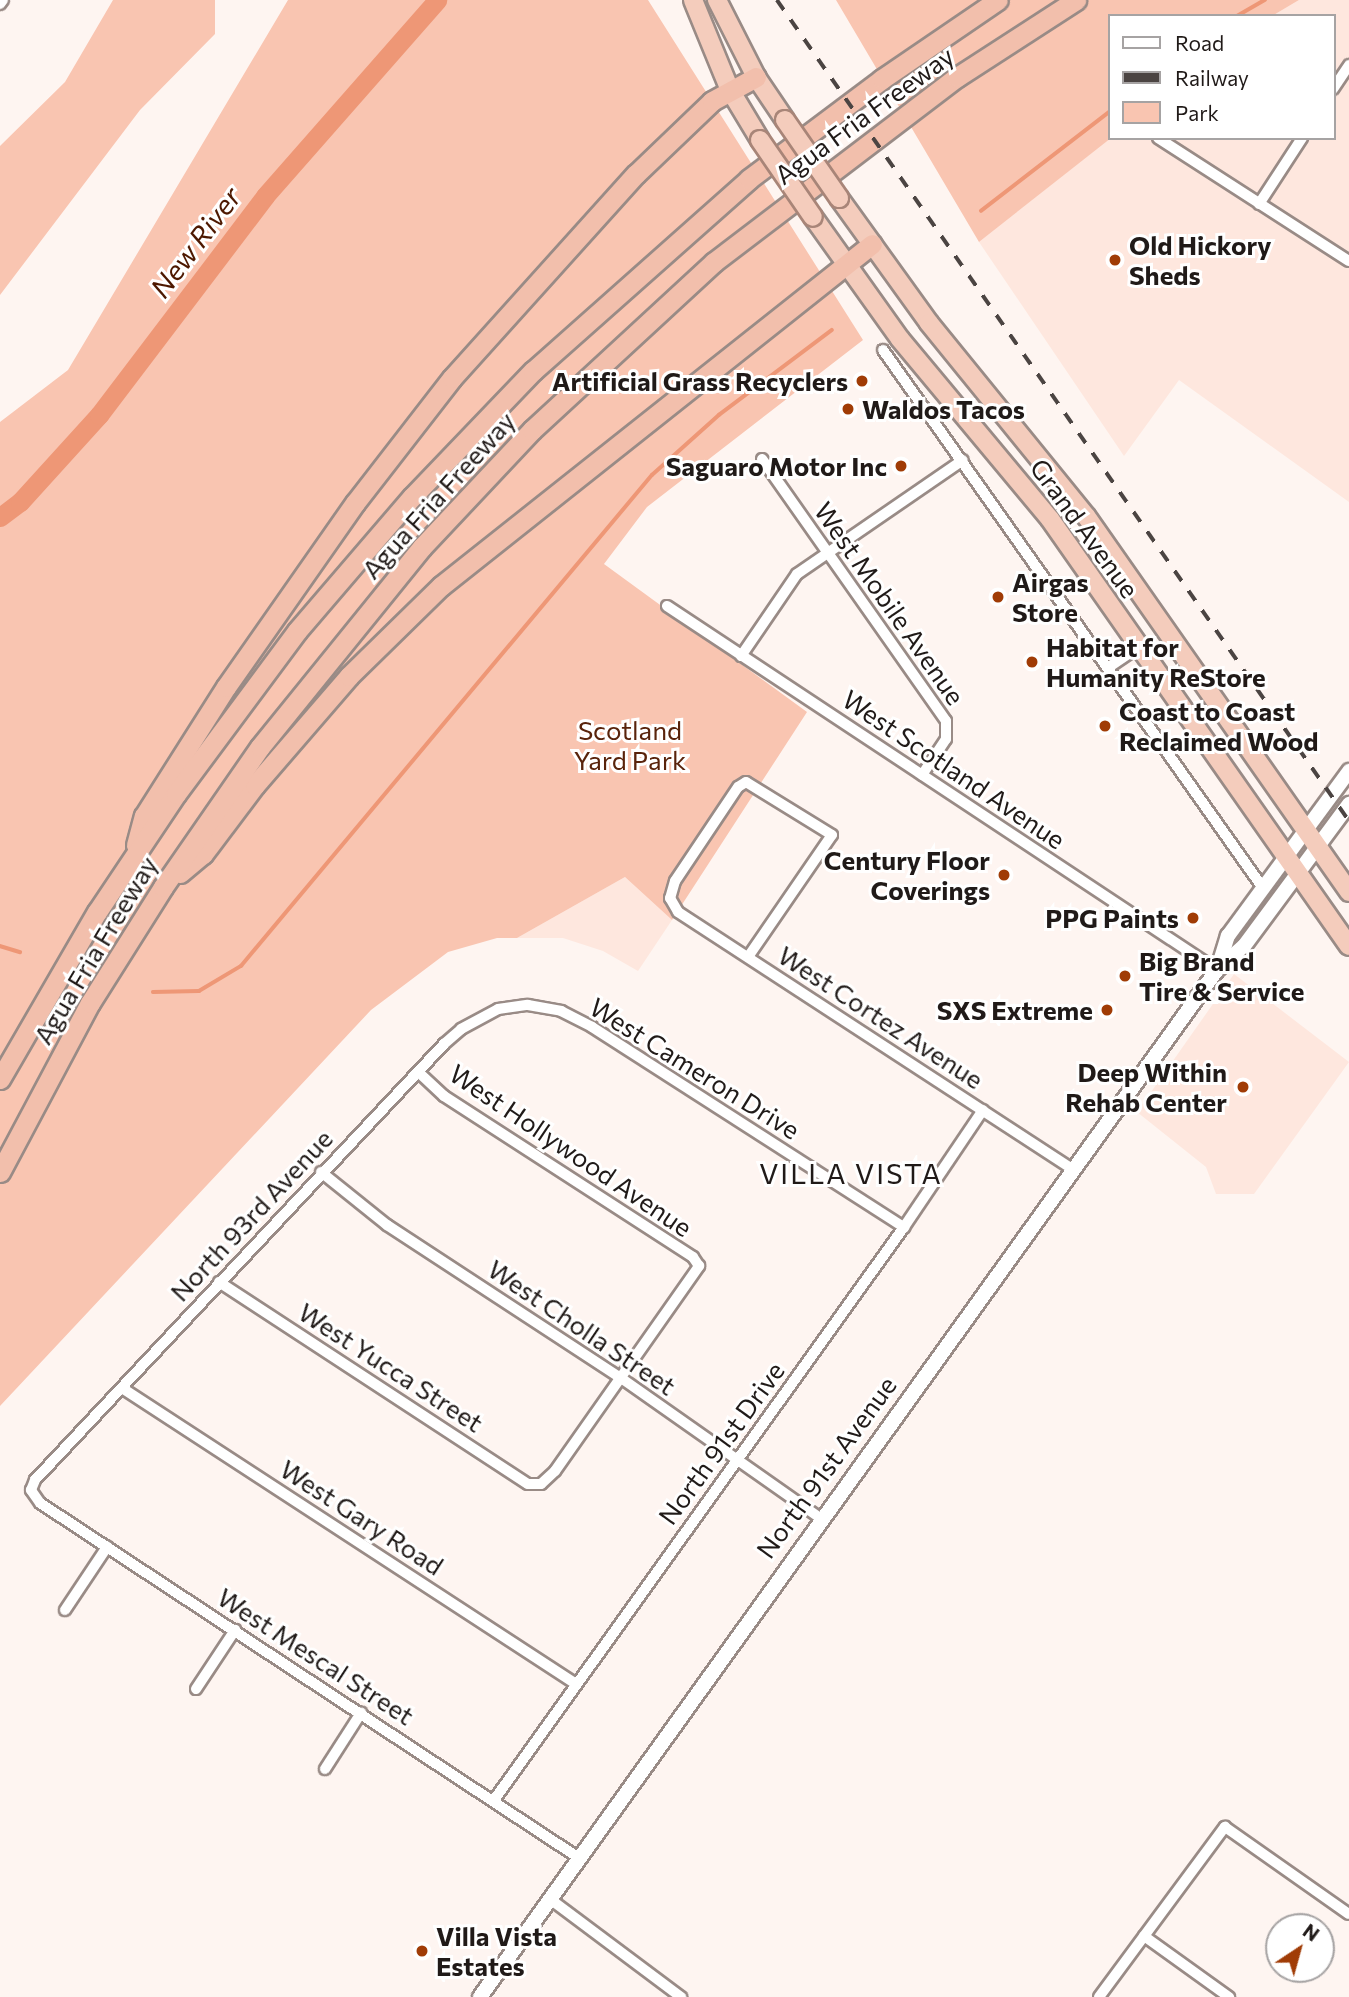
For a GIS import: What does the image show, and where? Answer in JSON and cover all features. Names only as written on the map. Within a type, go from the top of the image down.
[{"type":"highway","name":"Grand Avenue","points":[[693,0],[730,90],[760,141],[900,339],[1050,519],[1349,946]]},
{"type":"highway","name":"Grand Avenue","points":[[718,0],[756,77],[839,198],[929,323],[1086,516],[1349,892]]},
{"type":"highway","name":"Agua Fria Freeway","points":[[0,1079],[97,912],[176,794],[297,631],[412,497],[533,371],[749,179],[882,79],[998,0]]},
{"type":"highway","name":"Agua Fria Freeway","points":[[0,1172],[66,1046],[163,887],[314,676],[422,547],[532,430],[714,262],[903,116],[1076,0]]},
{"type":"highway","points":[[130,866],[144,816],[192,741],[398,445],[570,243],[688,123],[730,90],[756,77]]},
{"type":"highway","points":[[163,887],[203,854],[306,724],[441,586],[872,244]]},
{"type":"main road","name":"North 91st Avenue","points":[[1217,970],[1228,936],[1349,771]]},
{"type":"main road","name":"North 91st Avenue","points":[[480,1997],[820,1518],[1217,970],[1244,946],[1349,804]]},
{"type":"street","points":[[1335,86],[1349,65]]},
{"type":"street","points":[[1161,140],[1349,261]]},
{"type":"street","points":[[1259,204],[1300,140]]},
{"type":"street","points":[[883,350],[1263,888]]},
{"type":"street","name":"West Mobile Avenue","points":[[762,459],[946,721],[946,740],[922,775]]},
{"type":"street","points":[[741,656],[797,575],[963,460]]},
{"type":"street","name":"West Scotland Avenue","points":[[667,606],[1217,970]]},
{"type":"street","points":[[1109,667],[1139,647]]},
{"type":"street","name":"West Cortez Avenue","points":[[748,957],[832,835],[746,782],[738,787],[676,881],[670,898],[678,912],[1072,1170]]},
{"type":"street","name":"North 93rd Avenue","points":[[31,1490],[321,1172],[461,1029],[498,1009],[528,1005]]},
{"type":"street","name":"West Cameron Drive","points":[[528,1005],[561,1011],[592,1027],[904,1227]]},
{"type":"street","name":"West Hollywood Avenue","points":[[418,1072],[444,1096],[693,1257],[699,1266],[621,1378]]},
{"type":"street","name":"North 91st Drive","points":[[494,1800],[904,1227],[983,1110]]},
{"type":"street","name":"West Cholla Street","points":[[321,1172],[387,1225],[621,1378],[820,1518]]},
{"type":"street","name":"West Yucca Street","points":[[219,1282],[528,1484],[541,1484],[621,1378]]},
{"type":"street","name":"West Gary Road","points":[[122,1388],[576,1684]]},
{"type":"street","name":"West Mescal Street","points":[[31,1490],[40,1503],[579,1858]]},
{"type":"street","points":[[65,1610],[107,1547]]},
{"type":"street","points":[[196,1689],[235,1630]]},
{"type":"street","points":[[325,1769],[361,1713]]},
{"type":"street","points":[[1099,1997],[1225,1826],[1349,1914]]},
{"type":"street","points":[[550,1899],[681,1997]]},
{"type":"street","points":[[1144,1936],[1229,1997]]},
{"type":"shaded area","points":[[1299,0],[1349,0],[1349,502],[1179,380],[1124,456],[979,242],[1108,140],[1335,140],[1335,14],[1275,14]]},
{"type":"shaded area","points":[[625,877],[672,920],[638,971],[603,951],[563,938],[517,938]]},
{"type":"shaded area","name":"Deep Within Rehab Center","points":[[1234,974],[1349,1062],[1254,1194],[1216,1194],[1206,1167],[1137,1112]]},
{"type":"green space","points":[[113,0],[215,0],[215,34],[140,110],[0,295],[0,146],[65,82]]},
{"type":"green space","name":"Scotland Yard Park","points":[[288,0],[648,0],[863,340],[647,507],[604,564],[807,712],[672,920],[625,877],[517,938],[497,938],[448,952],[371,1010],[0,1406],[0,422],[68,370]]},
{"type":"green space","points":[[836,0],[1299,0],[1275,14],[1108,14],[1108,140],[979,242]]},
{"type":"waterway","name":"New River","points":[[0,517],[20,502],[99,415],[265,196],[437,0]]},
{"type":"waterway","points":[[1240,14],[1265,0]]},
{"type":"waterway","points":[[981,211],[1108,113]]},
{"type":"waterway","points":[[153,992],[199,991],[241,966],[652,475],[719,415],[832,330]]},
{"type":"waterway","points":[[0,946],[20,952]]},
{"type":"railway","points":[[777,0],[1349,821]]},
{"type":"place","name":"Old Hickory Sheds","points":[[1115,260]]},
{"type":"place","name":"Artificial Grass Recyclers","points":[[862,381]]},
{"type":"place","name":"Waldos Tacos","points":[[848,409]]},
{"type":"place","name":"Saguaro Motor Inc","points":[[901,466]]},
{"type":"place","name":"Airgas Store","points":[[998,597]]},
{"type":"place","name":"Habitat for Humanity ReStore","points":[[1032,662]]},
{"type":"place","name":"Coast to Coast Reclaimed Wood","points":[[1105,726]]},
{"type":"place","name":"Century Floor Coverings","points":[[1004,875]]},
{"type":"place","name":"PPG Paints","points":[[1193,918]]},
{"type":"place","name":"Big Brand Tire & Service","points":[[1125,976]]},
{"type":"place","name":"SXS Extreme","points":[[1107,1010]]},
{"type":"place","name":"Deep Within Rehab Center","points":[[1243,1087]]},
{"type":"place","name":"Villa Vista Estates","points":[[422,1951]]},
{"type":"district","name":"VILLA VISTA","points":[[851,1173]]}]
